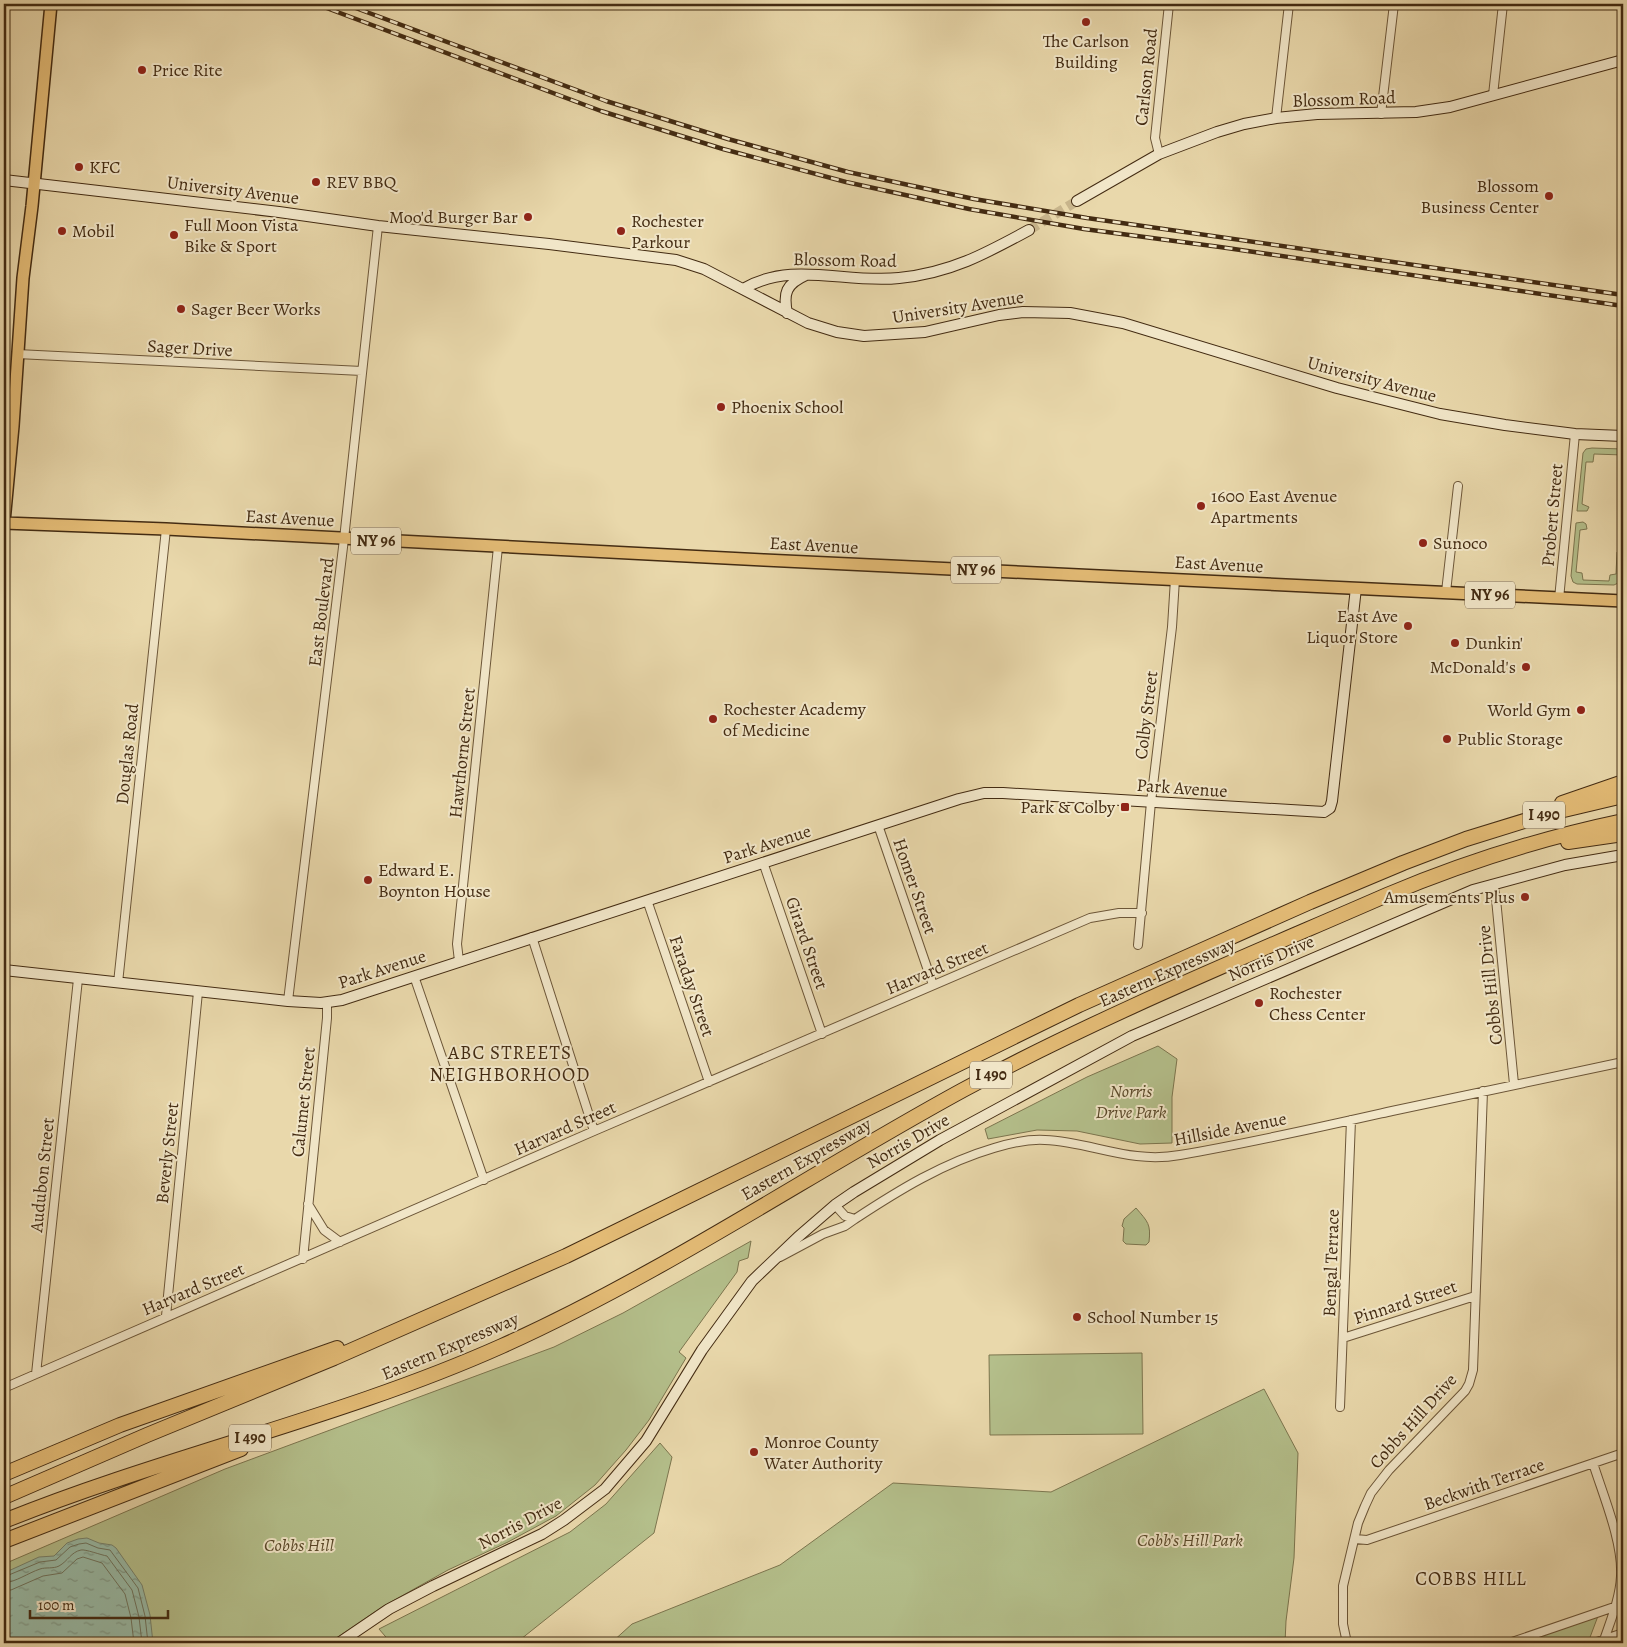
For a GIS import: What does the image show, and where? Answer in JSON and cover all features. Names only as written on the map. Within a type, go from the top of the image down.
[{"type":"highway","points":[[1466,839],[1574,798],[1623,782]]},
{"type":"highway","name":"Eastern Expressway","points":[[4,1497],[304,1371],[619,1231],[1110,990],[1356,882],[1466,839],[1539,817],[1623,796]]},
{"type":"highway","name":"Eastern Expressway","points":[[4,1521],[121,1478],[362,1401],[458,1365],[512,1342],[588,1304],[669,1259],[954,1095],[1081,1030],[1402,889],[1513,849],[1623,821]]},
{"type":"highway","points":[[1513,849],[1623,834]]},
{"type":"highway","points":[[4,1474],[131,1421],[442,1311]]},
{"type":"highway","points":[[4,1541],[362,1401]]},
{"type":"main road","points":[[4,522],[13,426],[23,278],[52,4]]},
{"type":"main road","name":"East Avenue","points":[[4,522],[1623,601]]},
{"type":"street","name":"Carlson Road","points":[[1159,154],[1155,138],[1169,4]]},
{"type":"street","points":[[1276,118],[1289,4]]},
{"type":"street","points":[[1381,114],[1394,4]]},
{"type":"street","points":[[1493,95],[1503,4]]},
{"type":"street","name":"Blossom Road","points":[[1077,201],[1159,154],[1244,124],[1276,118],[1317,114],[1381,114],[1416,112],[1450,107],[1623,60]]},
{"type":"street","name":"University Avenue","points":[[4,180],[676,260],[704,268],[808,323],[837,332],[864,336],[925,332],[999,315],[1023,312],[1070,313],[1123,323],[1384,401],[1477,421],[1575,434],[1623,436]]},
{"type":"street","name":"East Boulevard","points":[[288,1001],[344,539],[378,226]]},
{"type":"street","name":"Blossom Road","points":[[743,289],[756,281],[791,274],[879,279],[897,279],[924,275],[972,260],[1029,230]]},
{"type":"street","points":[[787,313],[785,302],[788,287],[795,280],[807,275]]},
{"type":"street","name":"Sager Drive","points":[[17,354],[362,371]]},
{"type":"street","name":"Probert Street","points":[[1559,599],[1575,434]]},
{"type":"street","points":[[1446,592],[1458,486]]},
{"type":"street","name":"Douglas Road","points":[[118,983],[166,529]]},
{"type":"street","name":"Hawthorne Street","points":[[459,961],[457,944],[498,547]]},
{"type":"street","name":"Colby Street","points":[[1138,945],[1151,802],[1172,627],[1175,579]]},
{"type":"street","name":"Park Avenue","points":[[4,970],[198,992],[327,1003],[342,1000],[959,799],[984,793],[1003,792],[1324,812],[1328,810],[1332,801],[1356,588]]},
{"type":"street","name":"Homer Street","points":[[878,825],[933,985]]},
{"type":"street","name":"Norris Drive","points":[[339,1643],[389,1609],[542,1534],[564,1520],[604,1489],[646,1441],[712,1336],[752,1281],[835,1205],[854,1192],[940,1140],[1132,1036],[1429,908],[1493,884],[1574,862],[1623,855]]},
{"type":"street","name":"Girard Street","points":[[763,862],[822,1034]]},
{"type":"street","name":"Cobbs Hill Drive","points":[[1493,884],[1514,1084]]},
{"type":"street","name":"Faraday Street","points":[[647,900],[709,1082]]},
{"type":"street","name":"Harvard Street","points":[[4,1388],[166,1316],[1090,918],[1119,913],[1142,913]]},
{"type":"street","points":[[532,937],[594,1131]]},
{"type":"street","points":[[414,976],[484,1180]]},
{"type":"street","name":"Audubon Street","points":[[36,1374],[78,979]]},
{"type":"street","name":"Beverly Street","points":[[166,1316],[198,992]]},
{"type":"street","name":"Calumet Street","points":[[303,1258],[327,1003]]},
{"type":"street","name":"Hillside Avenue","points":[[770,1263],[823,1234],[845,1226],[934,1171],[965,1158],[1006,1145],[1046,1140],[1120,1154],[1158,1158],[1234,1145],[1623,1062]]},
{"type":"street","name":"Cobbs Hill Drive","points":[[1347,1643],[1343,1624],[1343,1586],[1358,1523],[1365,1506],[1379,1482],[1389,1470],[1469,1384],[1472,1370],[1483,1091]]},
{"type":"street","name":"Bengal Terrace","points":[[1340,1407],[1351,1120]]},
{"type":"street","points":[[308,1204],[324,1230],[340,1242]]},
{"type":"street","points":[[835,1205],[846,1216],[855,1219]]},
{"type":"street","name":"Pinnard Street","points":[[1343,1338],[1475,1296]]},
{"type":"street","name":"Beckwith Terrace","points":[[1355,1539],[1367,1540],[1623,1453]]},
{"type":"street","points":[[1593,1463],[1612,1523],[1619,1553],[1621,1577],[1615,1606],[1603,1642]]},
{"type":"street","points":[[1509,1643],[1623,1604]]},
{"type":"street","points":[[1594,1643],[1603,1642],[1623,1633]]},
{"type":"green space","points":[[1586,449],[1623,449],[1623,455],[1594,454],[1593,462],[1586,462],[1582,504],[1589,507],[1587,511],[1577,511],[1583,453]]},
{"type":"green space","points":[[1583,522],[1586,524],[1587,529],[1580,530],[1576,572],[1582,573],[1583,580],[1609,581],[1610,575],[1616,574],[1617,552],[1620,551],[1618,583],[1614,585],[1577,584],[1573,582],[1571,576],[1576,523]]},
{"type":"green space","name":"Norris Drive Park","points":[[1158,1046],[1177,1059],[1172,1097],[1172,1143],[1140,1144],[1077,1131],[1037,1130],[988,1139],[985,1129],[1087,1077]]},
{"type":"green space","points":[[1136,1208],[1149,1227],[1149,1242],[1146,1245],[1126,1244],[1123,1241],[1124,1228],[1122,1226],[1124,1219]]},
{"type":"green space","name":"Cobbs Hill","points":[[751,1241],[748,1258],[739,1261],[737,1272],[679,1352],[686,1358],[649,1420],[595,1485],[556,1516],[508,1542],[448,1570],[382,1607],[329,1643],[4,1643],[4,1564],[225,1469],[554,1347],[623,1313]]},
{"type":"green space","points":[[1142,1353],[1143,1434],[990,1435],[989,1355]]},
{"type":"green space","name":"Cobb's Hill Park","points":[[1264,1389],[1298,1453],[1294,1558],[1285,1643],[611,1643],[632,1624],[780,1565],[893,1483],[1051,1492]]},
{"type":"green space","points":[[660,1443],[672,1457],[654,1533],[516,1643],[391,1643],[379,1629],[570,1532],[606,1504]]},
{"type":"green space","points":[[1598,1616],[1589,1640],[1579,1643],[1520,1643]]},
{"type":"water","points":[[87,1538],[99,1543],[112,1545],[116,1548],[142,1585],[150,1615],[153,1643],[4,1643],[4,1573],[39,1557],[54,1556],[67,1543]]},
{"type":"tunnel","points":[[1029,230],[1077,201]]},
{"type":"railway","points":[[316,4],[601,111],[723,149],[846,182],[969,209],[1084,229],[1623,306]]},
{"type":"railway","points":[[345,4],[606,101],[728,139],[848,172],[974,199],[1087,218],[1623,295]]},
{"type":"place","name":"The Carlson Building","points":[[1086,22]]},
{"type":"place","name":"Price Rite","points":[[142,70]]},
{"type":"place","name":"KFC","points":[[79,167]]},
{"type":"place","name":"REV BBQ","points":[[316,182]]},
{"type":"place","name":"Blossom Business Center","points":[[1549,196]]},
{"type":"place","name":"Moo'd Burger Bar","points":[[528,217]]},
{"type":"place","name":"Mobil","points":[[62,231]]},
{"type":"place","name":"Rochester Parkour","points":[[621,231]]},
{"type":"place","name":"Full Moon Vista Bike & Sport","points":[[174,235]]},
{"type":"place","name":"Sager Beer Works","points":[[181,309]]},
{"type":"place","name":"Phoenix School","points":[[721,407]]},
{"type":"place","name":"1600 East Avenue Apartments","points":[[1201,506]]},
{"type":"place","name":"Sunoco","points":[[1423,543]]},
{"type":"place","name":"East Ave Liquor Store","points":[[1408,626]]},
{"type":"place","name":"Dunkin'","points":[[1455,643]]},
{"type":"place","name":"McDonald's","points":[[1526,667]]},
{"type":"place","name":"World Gym","points":[[1581,710]]},
{"type":"place","name":"Rochester Academy of Medicine","points":[[713,719]]},
{"type":"place","name":"Public Storage","points":[[1447,739]]},
{"type":"place","name":"Park & Colby","points":[[1125,807]]},
{"type":"place","name":"Edward E. Boynton House","points":[[368,880]]},
{"type":"place","name":"Amusements Plus","points":[[1525,897]]},
{"type":"place","name":"Rochester Chess Center","points":[[1259,1003]]},
{"type":"place","name":"School Number 15","points":[[1077,1317]]},
{"type":"place","name":"Monroe County Water Authority","points":[[754,1452]]},
{"type":"district","name":"ABC STREETS NEIGHBORHOOD","points":[[510,1064]]},
{"type":"district","name":"COBBS HILL","points":[[1471,1579]]}]
